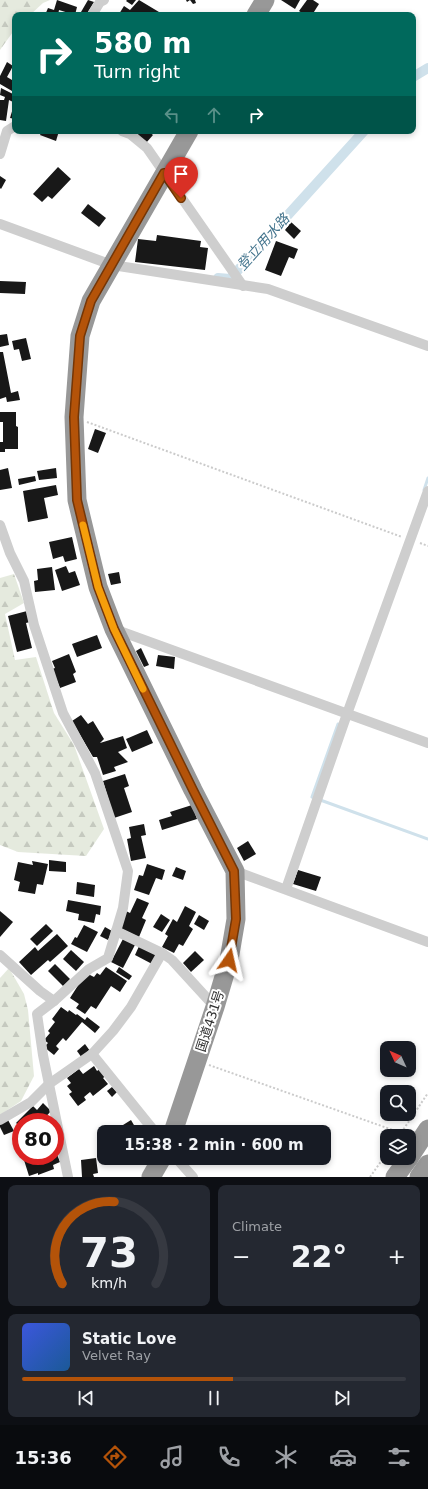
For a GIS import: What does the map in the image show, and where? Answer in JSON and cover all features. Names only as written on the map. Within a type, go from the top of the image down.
[{"type":"highway","points":[[258,12],[265,0]]},
{"type":"highway","name":"国道431号","points":[[175,1125],[215,1008],[229,960],[236,919],[234,871],[114,629],[98,587],[77,500],[74,417],[80,336],[91,301],[187,134]]},
{"type":"highway","points":[[416,1148],[425,1134]]},
{"type":"highway","points":[[419,1177],[428,1164]]},
{"type":"highway","points":[[151,1177],[158,1165]]},
{"type":"highway","points":[[396,1177],[404,1165]]},
{"type":"street","points":[[94,12],[100,2],[104,0]]},
{"type":"street","points":[[0,154],[7,131],[12,128]]},
{"type":"street","points":[[130,134],[147,148],[243,286]]},
{"type":"street","points":[[0,224],[112,265],[268,289],[428,346]]},
{"type":"street","points":[[286,889],[347,714],[428,491]]},
{"type":"street","points":[[0,525],[10,553],[24,581],[34,625],[63,713],[95,773],[128,871],[123,908],[108,958],[89,969],[54,1001],[37,1014],[43,1055],[68,1177]]},
{"type":"street","points":[[114,629],[428,743]]},
{"type":"street","points":[[234,871],[428,942]]},
{"type":"street","points":[[116,931],[162,953],[172,960],[215,1008]]},
{"type":"street","points":[[0,1120],[31,1102],[49,1084],[92,1054],[113,1031],[131,1007],[162,953]]},
{"type":"street","points":[[0,955],[40,991],[54,1001]]},
{"type":"street","points":[[92,1054],[149,1125]]},
{"type":"street","points":[[182,1165],[192,1177]]},
{"type":"path","points":[[74,417],[410,540]]},
{"type":"path","points":[[197,1060],[390,1129]]},
{"type":"path","points":[[404,1129],[428,1093]]},
{"type":"path","points":[[370,1177],[380,1163]]},
{"type":"green space","points":[[0,0],[50,0],[43,3],[33,12],[12,12],[12,33],[0,50]]},
{"type":"green space","points":[[14,574],[24,603],[5,614],[15,660],[36,657],[54,713],[74,745],[104,829],[86,856],[18,852],[0,845],[0,578]]},
{"type":"green space","points":[[9,968],[24,994],[28,1010],[34,1076],[21,1101],[0,1115],[0,978]]},
{"type":"building","points":[[57,0],[77,7],[76,12],[65,12],[59,10],[59,12],[46,12],[48,8],[54,10]]},
{"type":"building","points":[[88,0],[94,2],[88,12],[81,12]]},
{"type":"building","points":[[136,0],[132,5],[126,1]]},
{"type":"building","points":[[139,0],[159,12],[120,12],[124,6],[130,10]]},
{"type":"building","points":[[190,0],[195,0],[196,3],[193,4]]},
{"type":"building","points":[[281,0],[300,0],[295,9]]},
{"type":"building","points":[[307,0],[313,0],[319,4],[314,12],[299,11]]},
{"type":"building","points":[[7,62],[12,65],[7,77],[12,80],[12,91],[0,84],[0,76]]},
{"type":"building","points":[[1,88],[12,94],[12,102],[9,100],[6,121],[0,120],[0,100],[4,100],[5,97],[0,95]]},
{"type":"building","points":[[40,134],[58,134],[56,141]]},
{"type":"building","points":[[137,134],[153,135],[146,143]]},
{"type":"building","points":[[58,167],[71,179],[52,199],[48,196],[42,202],[33,194]]},
{"type":"building","points":[[181,170],[186,176],[178,182],[173,176]]},
{"type":"building","points":[[0,176],[6,180],[1,189],[0,188]]},
{"type":"building","points":[[88,204],[106,218],[99,227],[81,213]]},
{"type":"building","points":[[291,222],[301,231],[294,239],[285,230]]},
{"type":"building","points":[[157,235],[201,241],[200,247],[208,248],[205,270],[135,262],[138,239],[156,241]]},
{"type":"building","points":[[276,241],[298,249],[294,259],[289,257],[281,276],[265,270]]},
{"type":"building","points":[[0,281],[26,282],[25,294],[0,293]]},
{"type":"building","points":[[7,334],[9,345],[0,347],[0,335]]},
{"type":"building","points":[[26,338],[31,359],[22,361],[19,349],[14,350],[12,341]]},
{"type":"building","points":[[0,352],[3,352],[11,393],[18,391],[20,400],[7,402],[6,397],[0,399]]},
{"type":"building","points":[[0,412],[16,412],[18,449],[5,449],[5,452],[0,452],[0,442],[3,442],[3,422],[0,422]]},
{"type":"building","points":[[95,429],[106,433],[98,453],[88,449]]},
{"type":"building","points":[[8,468],[12,488],[0,490],[0,470]]},
{"type":"building","points":[[56,468],[57,478],[39,480],[37,471]]},
{"type":"building","points":[[35,476],[36,481],[19,485],[18,479]]},
{"type":"building","points":[[56,485],[58,495],[44,498],[48,518],[28,522],[23,491]]},
{"type":"building","points":[[72,537],[77,559],[65,562],[63,556],[53,559],[49,542]]},
{"type":"building","points":[[66,566],[69,573],[75,571],[80,585],[62,591],[55,570]]},
{"type":"building","points":[[52,567],[55,590],[35,592],[34,581],[38,580],[37,569]]},
{"type":"building","points":[[119,572],[121,583],[111,585],[108,574]]},
{"type":"building","points":[[27,611],[30,622],[26,623],[32,648],[17,652],[8,616]]},
{"type":"building","points":[[97,635],[102,648],[77,657],[72,644]]},
{"type":"building","points":[[141,648],[149,665],[144,667],[136,651]]},
{"type":"building","points":[[69,654],[76,672],[73,674],[76,682],[60,688],[52,669],[55,668],[52,661]]},
{"type":"building","points":[[158,655],[175,657],[174,669],[156,666]]},
{"type":"building","points":[[81,715],[88,724],[93,721],[104,739],[100,743],[123,736],[127,748],[118,752],[128,762],[114,767],[116,771],[103,775],[97,757],[93,757],[72,721]]},
{"type":"building","points":[[147,730],[153,743],[132,752],[126,739]]},
{"type":"building","points":[[125,774],[129,786],[124,788],[132,812],[114,818],[103,781]]},
{"type":"building","points":[[192,805],[197,819],[162,830],[159,820],[172,816],[170,812]]},
{"type":"building","points":[[144,824],[146,835],[141,836],[146,858],[131,861],[127,839],[131,838],[129,827]]},
{"type":"building","points":[[248,841],[256,854],[244,861],[237,848]]},
{"type":"building","points":[[49,860],[66,862],[66,872],[49,871]]},
{"type":"building","points":[[32,861],[48,864],[43,885],[37,884],[35,894],[18,891],[20,882],[14,880],[18,862],[33,865]]},
{"type":"building","points":[[147,864],[165,870],[162,880],[156,878],[149,895],[134,890],[139,875],[143,876]]},
{"type":"building","points":[[176,867],[186,871],[183,880],[172,876]]},
{"type":"building","points":[[298,870],[321,877],[316,891],[293,884]]},
{"type":"building","points":[[77,882],[95,885],[94,897],[76,894]]},
{"type":"building","points":[[137,898],[149,903],[142,918],[146,920],[139,937],[119,928],[126,911],[130,913]]},
{"type":"building","points":[[68,900],[101,906],[100,915],[96,914],[94,923],[78,920],[79,914],[66,911]]},
{"type":"building","points":[[185,906],[196,912],[189,926],[193,929],[183,946],[179,944],[174,953],[162,947],[168,936],[165,934],[173,919],[177,922]]},
{"type":"building","points":[[0,911],[13,922],[0,937]]},
{"type":"building","points":[[161,914],[170,920],[162,932],[153,927]]},
{"type":"building","points":[[199,915],[209,921],[204,930],[194,924]]},
{"type":"building","points":[[46,924],[53,931],[37,946],[30,939]]},
{"type":"building","points":[[84,925],[98,932],[87,952],[71,944],[75,937],[77,938]]},
{"type":"building","points":[[105,927],[112,931],[108,940],[100,936]]},
{"type":"building","points":[[57,934],[68,946],[50,962],[48,960],[31,975],[19,962],[35,947],[38,951]]},
{"type":"building","points":[[124,937],[136,943],[123,968],[111,962]]},
{"type":"building","points":[[140,944],[159,954],[154,965],[135,955]]},
{"type":"building","points":[[71,950],[84,962],[76,971],[63,959]]},
{"type":"building","points":[[195,951],[204,960],[191,972],[183,963]]},
{"type":"building","points":[[55,964],[70,979],[63,986],[48,971]]},
{"type":"building","points":[[106,967],[127,981],[120,992],[111,986],[96,1009],[91,1006],[85,1014],[76,1008],[79,1004],[70,998],[86,973],[94,977],[97,973],[100,975]]},
{"type":"building","points":[[119,967],[132,976],[129,980],[116,972]]},
{"type":"building","points":[[61,1007],[68,1012],[69,1010],[76,1015],[77,1014],[85,1020],[87,1017],[100,1027],[95,1033],[82,1022],[66,1041],[63,1038],[56,1046],[59,1049],[54,1055],[44,1047],[48,1043],[44,1040],[50,1033],[48,1031],[55,1022],[52,1019]]},
{"type":"building","points":[[85,1044],[90,1051],[82,1058],[77,1051]]},
{"type":"building","points":[[94,1066],[97,1071],[101,1068],[107,1075],[103,1078],[108,1084],[93,1096],[90,1092],[84,1097],[86,1100],[78,1106],[69,1094],[72,1092],[67,1086],[71,1083],[67,1078],[79,1069],[83,1074]]},
{"type":"building","points":[[112,1087],[117,1092],[112,1097],[107,1091]]},
{"type":"building","points":[[43,1103],[51,1111],[49,1113],[26,1113],[33,1106],[37,1110]]},
{"type":"building","points":[[8,1120],[12,1127],[12,1132],[4,1135],[0,1124]]},
{"type":"building","points":[[131,1120],[134,1125],[123,1125]]},
{"type":"building","points":[[96,1158],[98,1173],[93,1174],[94,1177],[82,1177],[81,1160]]},
{"type":"building","points":[[26,1165],[53,1165],[54,1169],[38,1175],[38,1173],[29,1176]]},
{"type":"waterway","name":"登立用水路","points":[[416,75],[428,68]]},
{"type":"waterway","name":"登立用水路","points":[[218,278],[230,279],[361,134]]},
{"type":"waterway","points":[[424,490],[428,478]]},
{"type":"waterway","points":[[338,724],[312,797],[428,839]]},
{"type":"slow traffic","points":[[83,525],[98,587],[114,629],[143,689]]},
{"type":"route","points":[[181,198],[164,173],[91,301],[80,336],[74,417],[77,500],[98,587],[114,629],[234,871],[236,919],[229,960]]}]
